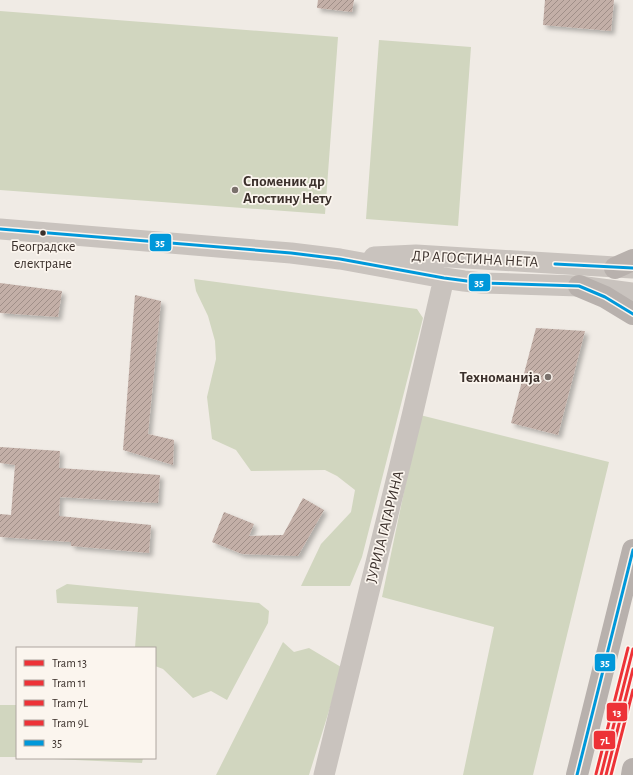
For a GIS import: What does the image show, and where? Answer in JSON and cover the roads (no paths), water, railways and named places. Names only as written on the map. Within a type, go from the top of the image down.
[{"type":"main road","points":[[579,286],[605,297],[633,314]]},
{"type":"main road","points":[[577,775],[633,550]]},
{"type":"main road","points":[[632,775],[633,769]]},
{"type":"street","name":"ДР АГОСТИНА НЕТА","points":[[0,229],[340,258],[444,278],[482,283],[579,286],[633,293]]},
{"type":"street","name":"ДР АГОСТИНА НЕТА","points":[[340,258],[416,255],[627,265]]},
{"type":"street","name":"ЈУРИЈА ГАГАРИНА","points":[[324,775],[414,409],[444,278]]},
{"type":"tram line","name":"7L","points":[[596,774],[628,648]]},
{"type":"tram line","name":"13","points":[[601,775],[633,649]]},
{"type":"tram line","name":"11","points":[[606,775],[633,669]]},
{"type":"tram line","name":"9L","points":[[611,775],[633,690]]},
{"type":"place","name":"Споменик др Агостину Нету","points":[[235,190]]},
{"type":"place","name":"Београдске електране","points":[[43,233]]},
{"type":"place","name":"Техноманија","points":[[548,377]]}]
